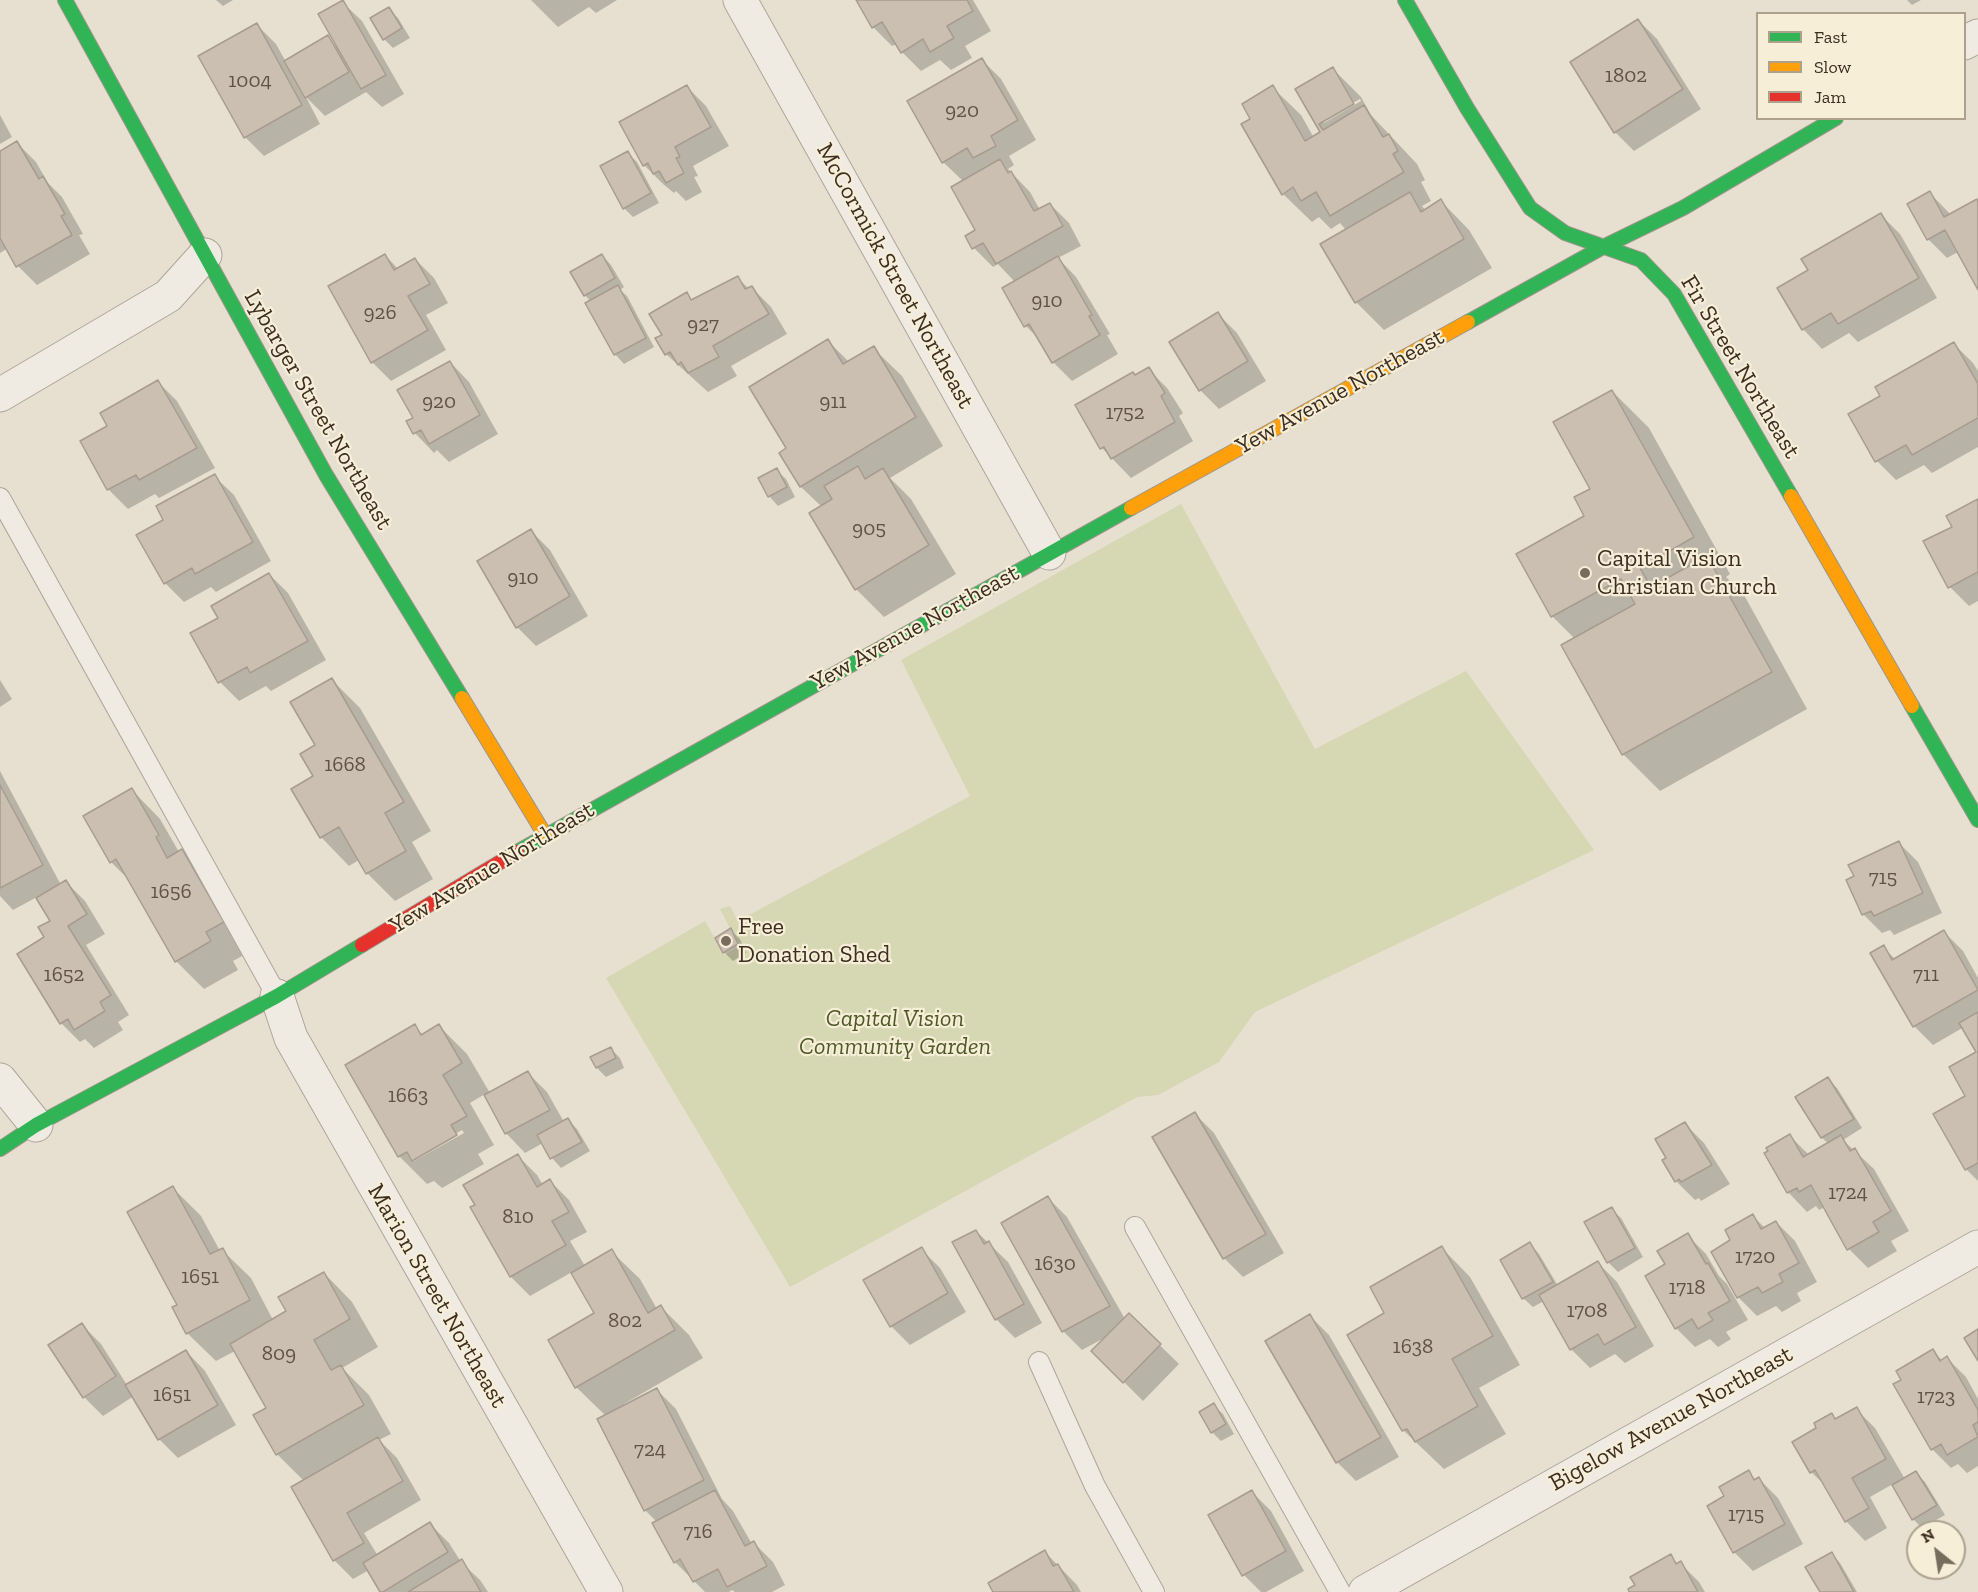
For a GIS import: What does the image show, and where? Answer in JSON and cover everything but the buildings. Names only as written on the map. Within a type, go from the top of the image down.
[{"type":"street","name":"Lybarger Street Northeast","points":[[65,0],[326,475],[545,835]]},
{"type":"street","name":"McCormick Street Northeast","points":[[740,0],[1049,553]]},
{"type":"street","name":"Fir Street Northeast","points":[[1405,0],[1467,108],[1530,208],[1565,233],[1641,260],[1674,294],[1978,819]]},
{"type":"street","name":"Yew Avenue Northeast","points":[[0,1149],[36,1125],[277,996],[545,835],[1603,247],[1683,208],[1833,120]]},
{"type":"street","points":[[0,395],[168,296],[205,255]]},
{"type":"street","name":"Marion Street Northeast","points":[[277,996],[291,1038],[606,1592]]},
{"type":"street","points":[[0,1080],[36,1125]]},
{"type":"street","name":"Bigelow Avenue Northeast","points":[[1365,1592],[1978,1247]]},
{"type":"lane","points":[[0,498],[277,996]]},
{"type":"lane","points":[[1135,1227],[1340,1592]]},
{"type":"lane","points":[[1039,1362],[1095,1486],[1154,1592]]},
{"type":"green space","name":"Capital Vision Community Garden","points":[[1181,504],[1315,749],[1466,671],[1594,850],[1255,1012],[1219,1062],[1158,1095],[1137,1097],[790,1287],[606,978],[705,921],[724,955],[739,946],[720,909],[730,906],[738,921],[970,796],[901,660]]},
{"type":"traffic: fast","points":[[65,0],[326,475],[462,698]]},
{"type":"traffic: fast","points":[[1405,0],[1467,108],[1530,208],[1565,233],[1641,260],[1674,294],[1791,496]]},
{"type":"traffic: fast","points":[[1468,322],[1603,247],[1683,208],[1833,120]]},
{"type":"traffic: fast","points":[[517,852],[1131,508]]},
{"type":"traffic: fast","points":[[1912,706],[1978,820]]},
{"type":"traffic: fast","points":[[0,1149],[36,1125],[277,996],[362,945]]},
{"type":"traffic: slow","points":[[1131,508],[1468,322]]},
{"type":"traffic: slow","points":[[1791,496],[1912,706]]},
{"type":"traffic: slow","points":[[462,698],[545,835]]},
{"type":"traffic: jam","points":[[362,945],[517,852]]},
{"type":"place","name":"Capital Vision Christian Church","points":[[1585,573]]},
{"type":"place","name":"Free Donation Shed","points":[[726,941]]}]
